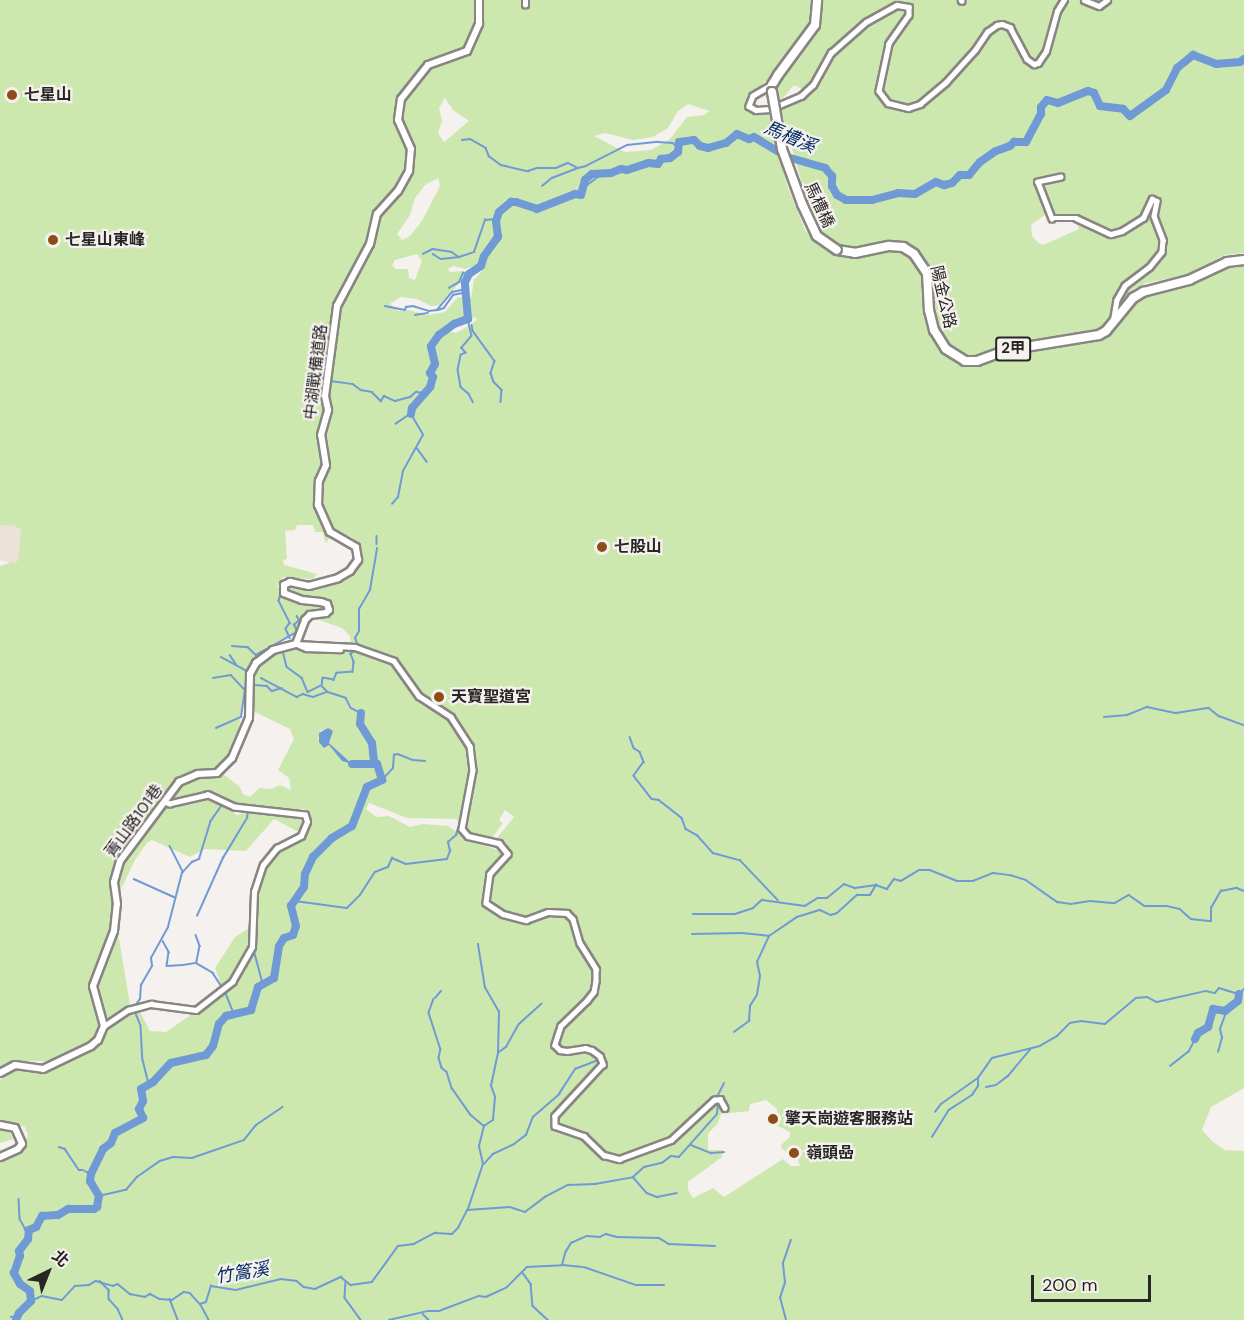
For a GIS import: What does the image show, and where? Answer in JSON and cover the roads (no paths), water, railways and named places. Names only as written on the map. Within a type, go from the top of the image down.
[{"type":"main road","points":[[772,89],[815,25],[817,0]]},
{"type":"main road","name":"馬槽橋","points":[[772,89],[782,149],[810,224],[817,236],[837,250]]},
{"type":"main road","name":"陽金公路","points":[[837,250],[855,253],[895,246],[914,254],[927,273],[934,330],[946,350],[965,361],[977,361],[1007,350],[1092,338],[1106,332],[1133,298],[1143,292],[1190,280],[1227,262],[1244,260]]},
{"type":"street","name":"中湖戰備道路","points":[[296,644],[305,620],[314,614],[326,613],[329,608],[321,602],[302,600],[285,593],[284,585],[290,582],[309,586],[345,575],[359,556],[356,547],[349,541],[330,532],[318,505],[319,481],[326,465],[321,435],[328,410],[325,396],[337,306],[368,250],[377,213],[398,191],[409,171],[411,149],[398,120],[401,99],[428,65],[467,51],[478,24],[479,0]]},
{"type":"street","points":[[914,0],[909,7],[907,19],[889,44],[879,91],[888,103],[903,109],[920,104],[930,97],[960,68],[987,32],[997,25],[1010,27],[1027,59],[1034,64],[1038,63],[1046,51],[1057,11],[1064,0]]},
{"type":"street","points":[[1084,0],[1100,6],[1107,0]]},
{"type":"street","points":[[772,89],[753,96],[750,106],[756,110],[770,109],[801,96],[813,85],[831,53],[866,22],[891,6],[909,7]]},
{"type":"street","points":[[1061,177],[1038,182],[1052,218],[1076,218],[1110,234],[1122,231],[1143,218],[1152,199],[1157,201],[1154,216],[1163,240],[1162,252],[1150,267],[1125,286],[1117,300],[1113,323]]},
{"type":"street","points":[[296,644],[306,648],[332,650],[344,650],[346,647]]},
{"type":"street","points":[[296,644],[369,650],[394,661],[419,696],[451,717],[470,746],[473,770],[462,829],[468,836],[499,843],[507,854],[490,874],[486,903],[503,914],[526,920],[543,913],[567,913],[573,918],[582,948],[596,969],[594,992],[576,1013],[563,1022],[555,1041],[556,1047],[562,1050],[585,1048],[597,1052],[603,1064],[555,1116],[555,1125],[584,1136],[600,1152],[619,1160],[671,1140],[714,1100],[720,1099],[725,1108]]},
{"type":"street","points":[[296,644],[340,649]]},
{"type":"street","name":"菁山路101巷","points":[[104,1026],[93,986],[114,931],[117,904],[114,882],[120,861],[179,782],[198,774],[217,773],[232,758],[249,718],[250,674],[256,663],[273,650],[296,644]]},
{"type":"street","points":[[332,650],[346,647]]},
{"type":"street","points":[[0,1073],[15,1065],[43,1069],[53,1065],[91,1046],[98,1040],[104,1026],[128,1010],[152,1004],[196,1010],[232,982],[252,947],[254,892],[262,865],[277,848],[301,836],[307,822],[305,815],[234,807],[208,795],[170,804],[164,802]]},
{"type":"street","points":[[0,1125],[15,1128],[22,1144],[18,1149],[0,1157]]},
{"type":"water","points":[[328,728],[333,731],[329,743],[352,764],[342,761],[329,745],[324,748],[319,742],[319,733]]},
{"type":"waterway","name":"馬槽溪","points":[[411,414],[412,408],[430,387],[433,377],[430,373],[435,364],[431,346],[439,335],[454,324],[468,319],[465,282],[469,274],[481,266],[484,256],[498,237],[496,221],[499,212],[511,202],[537,209],[575,194],[581,195],[585,180],[592,174],[627,170],[649,163],[658,164],[661,159],[670,158],[678,152],[679,142],[694,140],[700,146],[708,148],[726,143],[737,134],[749,139],[754,137],[787,157],[825,168],[832,176],[832,186],[837,195],[846,200],[872,200],[898,193],[915,194],[936,182],[944,185],[952,183],[960,175],[969,175],[980,162],[996,151],[1014,142],[1026,142],[1041,114],[1041,107],[1047,100],[1058,103],[1088,91],[1094,93],[1100,106],[1123,109],[1130,116],[1166,90],[1177,68],[1193,55],[1216,64],[1240,62],[1244,59]]},
{"type":"waterway","name":"馬槽溪","points":[[1240,62],[1244,63]]},
{"type":"waterway","points":[[462,140],[470,139],[486,148],[489,156],[501,165],[528,171],[537,168],[556,168],[568,163],[578,168],[586,166],[627,145],[658,142],[673,143],[678,147]]},
{"type":"waterway","points":[[542,186],[552,178],[578,168]]},
{"type":"waterway","points":[[585,187],[600,173]]},
{"type":"waterway","points":[[423,254],[433,249],[452,252],[459,257],[474,252],[485,220],[497,219]]},
{"type":"waterway","points":[[433,254],[441,259],[459,257]]},
{"type":"waterway","points":[[449,288],[459,282],[463,273],[469,275]]},
{"type":"waterway","points":[[385,306],[405,310],[406,307],[413,306],[429,311],[437,310],[452,292],[466,289]]},
{"type":"waterway","points":[[438,310],[444,308],[453,295],[467,292]]},
{"type":"waterway","points":[[415,315],[428,313]]},
{"type":"waterway","points":[[468,319],[472,336],[462,348],[466,353],[461,355],[458,370],[461,387],[469,394],[473,402]]},
{"type":"waterway","points":[[472,325],[473,331],[495,361],[491,373],[494,382],[502,390],[501,402]]},
{"type":"waterway","points":[[331,381],[353,384],[361,390],[372,392],[381,401],[384,396],[395,401],[410,397],[416,392],[425,393]]},
{"type":"waterway","points":[[392,504],[398,497],[403,471],[423,435],[411,414],[396,424]]},
{"type":"waterway","points":[[417,448],[427,462]]},
{"type":"waterway","points":[[377,536],[377,544]]},
{"type":"waterway","points":[[357,644],[355,638],[359,631],[359,609],[370,590],[377,549]]},
{"type":"waterway","points":[[281,594],[279,601],[290,623],[286,629],[290,638]]},
{"type":"waterway","points":[[232,646],[248,647],[256,655],[295,633],[297,631],[294,625],[299,620],[297,617]]},
{"type":"waterway","points":[[283,651],[287,667],[302,678],[308,692],[320,686]]},
{"type":"waterway","points":[[356,651],[351,654],[354,662],[353,672],[337,673],[334,680],[323,678],[322,686],[328,692],[346,698],[351,708],[361,713]]},
{"type":"waterway","points":[[230,655],[236,664]]},
{"type":"waterway","points":[[221,657],[247,671]]},
{"type":"waterway","points":[[213,678],[231,675],[244,689]]},
{"type":"waterway","points":[[261,678],[297,697],[303,694],[313,697],[327,692]]},
{"type":"waterway","points":[[253,685],[267,686],[272,691],[282,688]]},
{"type":"waterway","points":[[216,728],[241,717],[245,688]]},
{"type":"waterway","points":[[1104,717],[1127,715],[1147,707],[1176,713],[1209,708],[1219,716],[1244,725]]},
{"type":"waterway","points":[[361,713],[360,724],[372,743],[374,762]]},
{"type":"waterway","points":[[630,737],[634,748],[640,752],[644,762],[634,776],[652,799],[659,800],[682,818],[686,829],[697,835],[713,853],[740,860],[778,900]]},
{"type":"waterway","points":[[382,780],[393,768],[394,755],[425,761]]},
{"type":"waterway","points":[[16,1320],[19,1313],[31,1301],[30,1291],[20,1284],[14,1273],[20,1256],[19,1251],[28,1239],[29,1230],[36,1227],[42,1216],[58,1215],[68,1209],[97,1207],[99,1196],[90,1181],[91,1174],[103,1149],[111,1143],[115,1133],[143,1118],[139,1109],[143,1101],[141,1089],[153,1082],[171,1063],[206,1055],[213,1046],[219,1024],[226,1016],[251,1010],[258,987],[274,978],[279,946],[284,938],[293,935],[296,926],[291,906],[304,887],[305,874],[313,857],[332,838],[352,826],[367,787],[382,780],[377,764],[352,764]]},
{"type":"waterway","points":[[136,1005],[140,999],[141,985],[152,966],[151,958],[168,927],[182,873],[192,862],[199,859],[210,822],[222,805]]},
{"type":"waterway","points":[[197,916],[223,858],[247,818],[248,811]]},
{"type":"waterway","points":[[295,901],[347,908],[360,895],[375,872],[388,867],[392,858],[406,864],[447,859],[450,851],[448,842],[456,835],[458,828]]},
{"type":"waterway","points":[[170,846],[183,872]]},
{"type":"waterway","points":[[693,914],[735,914],[753,908],[762,900],[805,906],[818,898],[827,898],[844,884],[855,888],[876,885],[887,889],[894,879],[901,881],[919,870],[930,870],[957,881],[973,881],[993,873],[1010,875],[1026,880],[1058,902],[1071,904],[1090,901],[1115,903],[1129,895],[1145,906],[1167,906],[1180,909],[1191,919],[1211,921],[1211,908],[1221,891],[1237,888],[1244,891]]},
{"type":"waterway","points":[[134,879],[174,897]]},
{"type":"waterway","points":[[692,934],[742,933],[769,936],[797,917],[820,910],[831,915],[837,913],[857,895],[870,895],[876,885]]},
{"type":"waterway","points":[[196,935],[200,946],[197,962]]},
{"type":"waterway","points":[[734,1032],[749,1021],[750,1006],[757,995],[760,976],[757,962],[769,936]]},
{"type":"waterway","points":[[163,941],[169,952],[167,966],[182,965]]},
{"type":"waterway","points":[[468,1209],[483,1164],[479,1146],[484,1126],[493,1120],[495,1097],[491,1086],[498,1053],[499,1012],[485,988],[478,945]]},
{"type":"waterway","points":[[254,950],[263,984]]},
{"type":"waterway","points":[[183,965],[196,963],[213,973],[222,987]]},
{"type":"waterway","points":[[932,1137],[949,1110],[972,1095],[978,1086],[978,1078],[992,1058],[1040,1046],[1057,1036],[1070,1023],[1081,1021],[1105,1024],[1136,998],[1147,997],[1157,1002],[1206,991],[1215,993],[1219,988],[1239,994],[1244,989]]},
{"type":"waterway","points":[[225,991],[234,1013]]},
{"type":"waterway","points":[[435,998],[441,991]]},
{"type":"waterway","points":[[1195,1039],[1198,1033],[1208,1027],[1213,1009],[1225,1011],[1238,1001],[1239,994]]},
{"type":"waterway","points":[[434,999],[429,1013],[441,1049],[439,1058],[442,1068],[447,1072],[452,1088],[471,1115],[484,1126]]},
{"type":"waterway","points":[[499,1052],[506,1047],[519,1024],[541,1004]]},
{"type":"waterway","points":[[1218,1052],[1222,1038],[1220,1029],[1227,1010]]},
{"type":"waterway","points":[[135,1011],[141,1026],[143,1060],[149,1084]]},
{"type":"waterway","points":[[1170,1066],[1189,1051],[1195,1039]]},
{"type":"waterway","points":[[986,1087],[996,1085],[1008,1076],[1030,1050]]},
{"type":"waterway","points":[[484,1164],[493,1154],[514,1144],[526,1135],[533,1117],[559,1094],[575,1069],[599,1060]]},
{"type":"waterway","points":[[935,1112],[941,1104],[978,1078]]},
{"type":"waterway","name":"竹篙溪","points":[[718,1095],[724,1083]]},
{"type":"waterway","name":"竹篙溪","points":[[31,1301],[42,1296],[62,1300],[75,1286],[89,1285],[96,1281],[113,1286],[118,1284],[130,1294],[145,1297],[150,1294],[160,1299],[172,1300],[184,1292],[190,1293],[200,1304],[206,1302],[211,1286],[236,1290],[281,1279],[297,1281],[304,1287],[315,1289],[341,1277],[351,1285],[372,1282],[398,1246],[414,1244],[435,1233],[452,1234],[458,1228],[467,1210],[510,1207],[525,1212],[545,1197],[568,1185],[595,1184],[633,1177],[644,1167],[662,1163],[671,1156],[679,1157],[717,1114],[718,1102]]},
{"type":"waterway","points":[[99,1196],[126,1190],[137,1177],[160,1161],[173,1157],[192,1158],[244,1140],[256,1125],[283,1107]]},
{"type":"waterway","points":[[691,1145],[711,1153],[724,1152]]},
{"type":"waterway","points":[[59,1147],[65,1149],[79,1170],[83,1170]]},
{"type":"waterway","points":[[85,1171],[91,1174]]},
{"type":"waterway","points":[[633,1177],[647,1193],[657,1197],[677,1193]]},
{"type":"waterway","points":[[19,1199],[20,1219],[25,1228]]},
{"type":"waterway","points":[[25,1229],[28,1234]]},
{"type":"waterway","points":[[565,1253],[571,1243],[587,1236],[600,1237],[606,1234],[617,1237],[659,1238],[669,1244],[715,1246]]},
{"type":"waterway","points":[[786,1320],[780,1298],[785,1283],[783,1263],[791,1240]]},
{"type":"waterway","points":[[389,1320],[428,1311],[439,1311],[479,1296],[486,1297],[507,1287],[527,1267],[562,1265],[565,1254]]},
{"type":"waterway","points":[[563,1265],[582,1267]]},
{"type":"waterway","points":[[584,1267],[636,1285],[664,1285]]},
{"type":"waterway","points":[[523,1273],[531,1284],[533,1306],[548,1320]]},
{"type":"waterway","points":[[100,1281],[109,1290],[109,1299],[118,1309],[123,1320]]},
{"type":"waterway","points":[[346,1282],[345,1298],[361,1320]]},
{"type":"waterway","points":[[170,1299],[178,1320]]},
{"type":"waterway","points":[[201,1305],[209,1320]]},
{"type":"waterway","points":[[423,1314],[429,1320]]},
{"type":"waterway","points":[[11,1317],[18,1316]]},
{"type":"place","name":"七星山","points":[[12,95]]},
{"type":"place","name":"七星山東峰","points":[[53,240]]},
{"type":"place","name":"七股山","points":[[602,547]]},
{"type":"place","name":"天寶聖道宮","points":[[439,697]]},
{"type":"place","name":"擎天崗遊客服務站","points":[[773,1119]]},
{"type":"place","name":"嶺頭喦","points":[[794,1153]]}]
